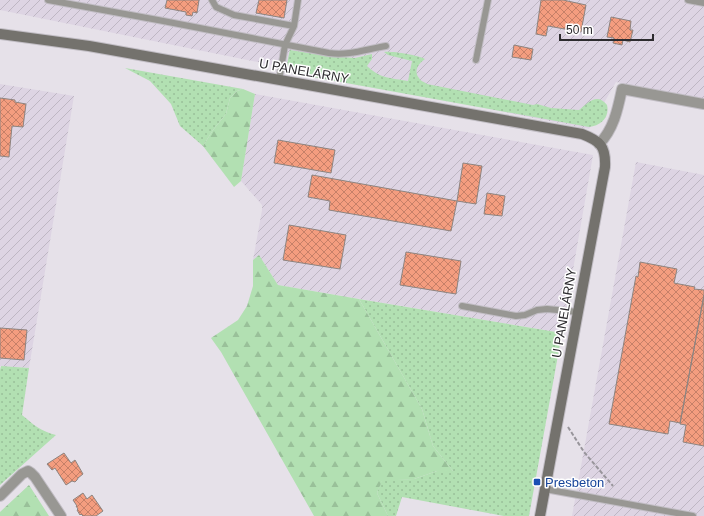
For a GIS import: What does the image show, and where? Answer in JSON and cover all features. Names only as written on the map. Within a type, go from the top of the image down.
[{"type":"street","name":"U PANELÁRNY","points":[[0,34],[89,46],[582,134],[592,138],[599,144],[604,150],[605,167],[540,516]]},
{"type":"street","points":[[599,144],[604,139],[612,124],[618,108],[622,89],[704,104]]},
{"type":"street","points":[[0,496],[22,474],[28,471],[35,477],[61,516]]},
{"type":"lane","points":[[48,0],[338,54],[386,46]]},
{"type":"lane","points":[[212,0],[216,7],[234,15],[294,26]]},
{"type":"lane","points":[[279,80],[285,45],[294,26],[298,0]]},
{"type":"lane","points":[[476,60],[488,0]]},
{"type":"lane","points":[[688,0],[704,3]]},
{"type":"lane","points":[[462,306],[516,316],[525,315],[537,310],[548,309],[578,312]]},
{"type":"lane","points":[[545,489],[694,516]]},
{"type":"path","points":[[559,412],[584,452],[613,486]]},
{"type":"shaded area","points":[[0,0],[704,0],[704,99],[616,82],[589,129],[0,10]]},
{"type":"shaded area","points":[[0,84],[74,96],[29,368],[0,366]]},
{"type":"shaded area","points":[[255,94],[593,155],[562,333],[278,285],[259,255],[253,260],[262,205],[241,181]]},
{"type":"shaded area","points":[[636,162],[704,175],[704,516],[572,516]]},
{"type":"green space","points":[[290,50],[355,58],[372,54],[372,59],[367,66],[372,70],[382,76],[408,81],[412,61],[388,55],[384,52],[411,55],[425,59],[419,65],[417,75],[421,81],[427,84],[533,105],[537,104],[551,108],[579,110],[589,102],[600,99],[607,105],[608,109],[606,117],[601,123],[589,127],[302,75],[292,72],[288,67]]},
{"type":"green space","points":[[125,68],[243,89],[237,91],[230,98],[226,114],[213,130],[203,146],[180,126],[171,104],[150,81]]},
{"type":"green space","points":[[243,89],[255,94],[241,181],[234,187],[203,146],[213,130],[226,114],[230,98],[237,91]]},
{"type":"green space","points":[[259,255],[278,285],[359,299],[422,409],[433,446],[453,471],[437,471],[414,479],[382,481],[377,493],[388,516],[314,516],[221,352],[211,338],[238,320],[247,306],[253,286],[253,260]]},
{"type":"green space","points":[[359,299],[562,333],[529,516],[504,516],[402,497],[396,516],[388,516],[377,493],[382,480],[414,479],[437,471],[453,471],[433,446],[422,409]]},
{"type":"green space","points":[[1,366],[29,368],[22,415],[41,430],[56,435],[0,485],[0,370]]},
{"type":"green space","points":[[29,485],[49,516],[0,516],[0,512]]},
{"type":"building","points":[[167,0],[199,0],[197,13],[193,12],[192,16],[186,15],[186,12],[165,8]]},
{"type":"building","points":[[259,0],[287,0],[284,18],[256,13]]},
{"type":"building","points":[[541,0],[563,0],[586,5],[581,32],[548,26],[546,36],[536,34]]},
{"type":"building","points":[[611,17],[631,21],[630,30],[633,30],[630,42],[623,40],[622,45],[613,43],[614,38],[607,37]]},
{"type":"building","points":[[514,45],[533,49],[531,60],[512,57]]},
{"type":"building","points":[[0,98],[15,100],[15,102],[26,104],[23,127],[12,126],[9,157],[0,156]]},
{"type":"building","points":[[278,140],[335,150],[331,173],[274,163]]},
{"type":"building","points":[[463,163],[482,166],[476,204],[457,201]]},
{"type":"building","points":[[312,175],[457,201],[451,231],[329,210],[330,201],[308,197]]},
{"type":"building","points":[[487,193],[505,196],[502,216],[484,214]]},
{"type":"building","points":[[289,225],[346,235],[340,269],[283,260]]},
{"type":"building","points":[[406,252],[461,261],[456,294],[400,285]]},
{"type":"building","points":[[640,262],[677,269],[674,283],[695,287],[694,289],[704,290],[680,423],[670,421],[668,434],[609,424],[636,276],[638,277]]},
{"type":"building","points":[[704,295],[704,446],[683,442],[686,425],[680,424]]},
{"type":"building","points":[[0,328],[27,330],[24,360],[0,358]]},
{"type":"building","points":[[64,453],[71,463],[75,460],[83,474],[75,482],[72,481],[66,485],[55,468],[52,470],[47,464]]},
{"type":"building","points":[[83,493],[87,499],[92,495],[103,511],[96,516],[80,515],[73,500]]},
{"type":"place","name":"Presbeton","points":[[537,482]]}]
